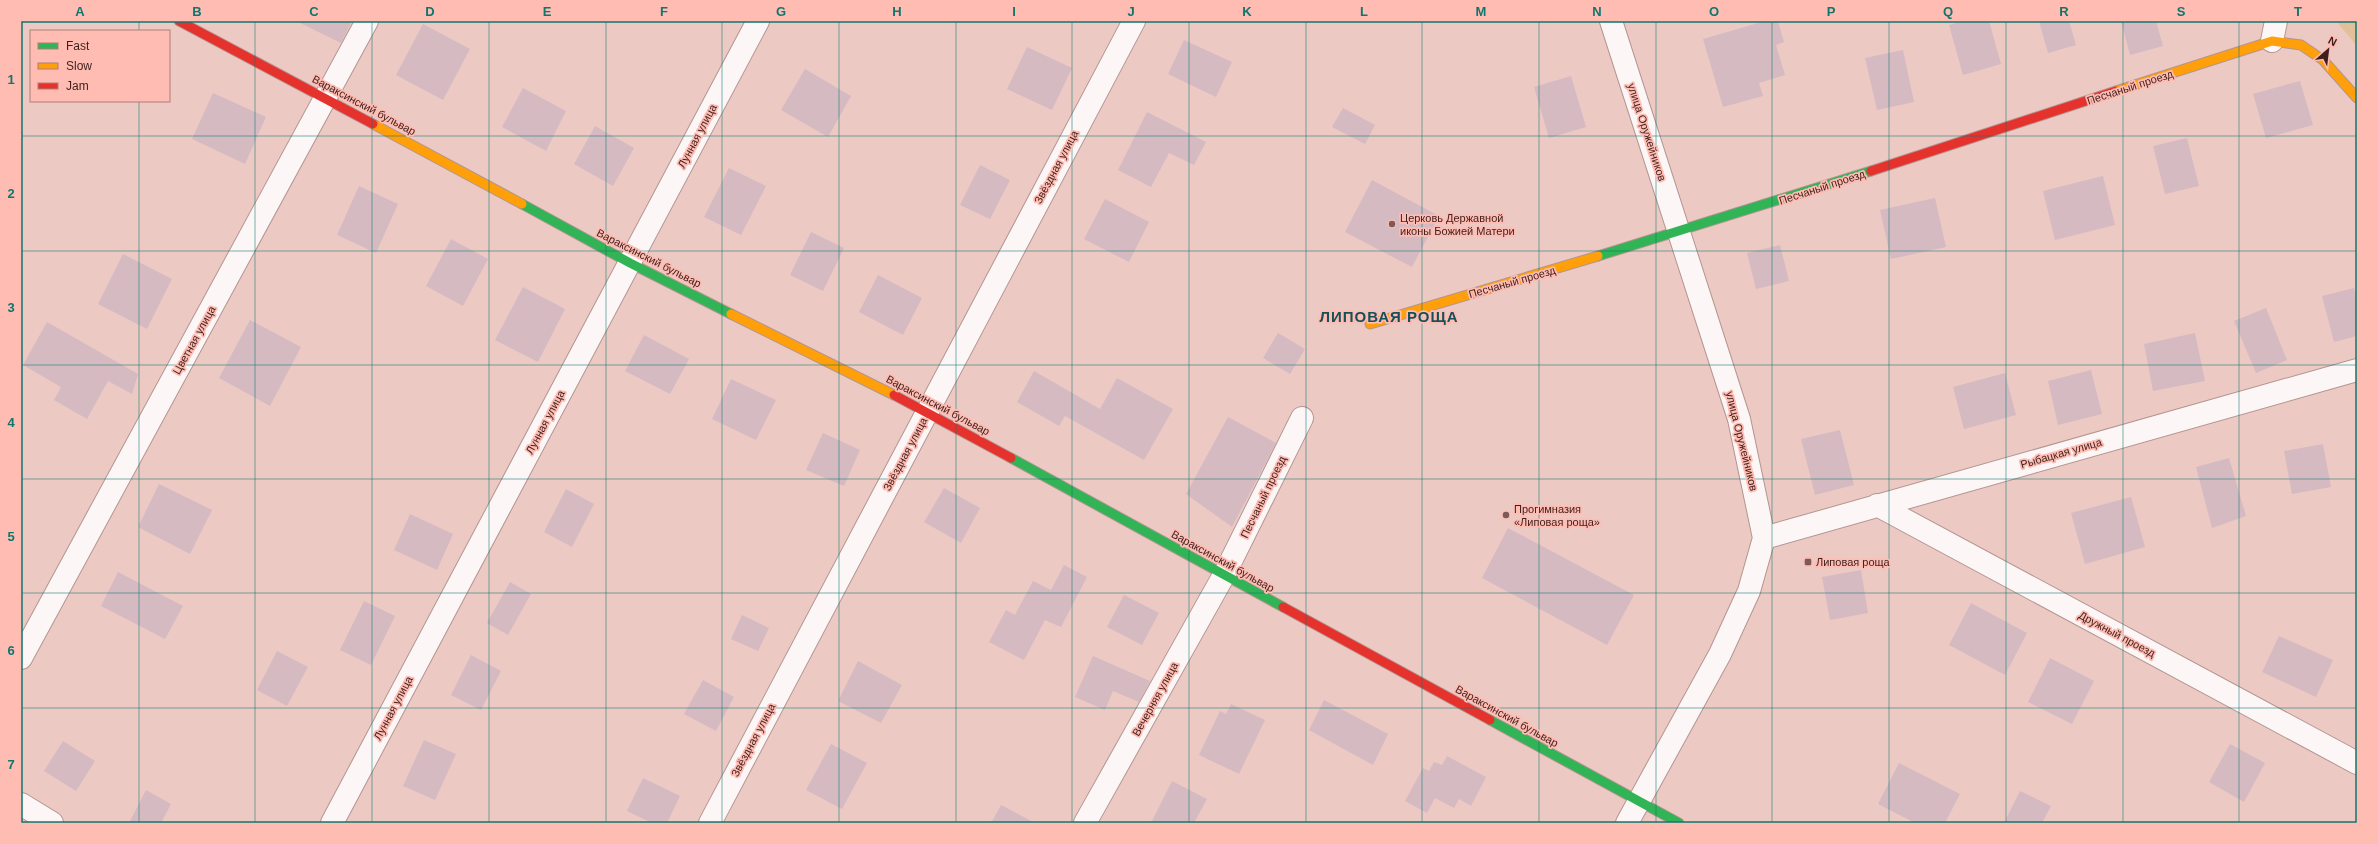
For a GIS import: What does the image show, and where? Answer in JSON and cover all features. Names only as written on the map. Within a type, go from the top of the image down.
[{"type":"street","name":"Вараксинский бульвар","points":[[179,21],[326,98],[630,263],[927,412],[1679,823]]},
{"type":"street","name":"Цветная улица","points":[[21,658],[367,21]]},
{"type":"street","name":"Лунная улица","points":[[332,823],[758,21]]},
{"type":"street","name":"Звёздная улица","points":[[710,823],[1134,21]]},
{"type":"street","name":"улица Оружейников","points":[[1611,21],[1739,419],[1764,538],[1749,591],[1720,654],[1627,823]]},
{"type":"street","name":"Песчаный проезд","points":[[1370,324],[1680,232],[2274,31]]},
{"type":"street","points":[[2274,31],[2301,45],[2323,60],[2357,98]]},
{"type":"street","name":"Рыбацкая улица","points":[[1764,538],[2357,370]]},
{"type":"street","name":"Песчаный проезд","points":[[1224,575],[1302,418]]},
{"type":"street","name":"Дружный проезд","points":[[1877,505],[2357,763]]},
{"type":"street","name":"Вечерняя улица","points":[[1085,823],[1224,575]]},
{"type":"street","points":[[21,804],[52,823]]},
{"type":"shaded area","points":[[2336,21],[2357,21],[2357,46]]},
{"type":"building","points":[[296,21],[352,21],[341,43]]},
{"type":"building","points":[[1765,21],[1778,21],[1784,42],[1776,45],[1785,75],[1759,83],[1763,96],[1723,107],[1703,39]]},
{"type":"building","points":[[1963,21],[1989,21],[2001,64],[1963,75],[1949,25]]},
{"type":"building","points":[[2039,21],[2069,21],[2076,45],[2048,53]]},
{"type":"building","points":[[2121,21],[2156,21],[2163,46],[2130,55]]},
{"type":"building","points":[[423,24],[470,49],[443,100],[396,75]]},
{"type":"building","points":[[1184,40],[1232,62],[1216,97],[1168,74]]},
{"type":"building","points":[[1027,47],[1072,68],[1052,110],[1007,89]]},
{"type":"building","points":[[1903,50],[1914,102],[1877,110],[1865,58]]},
{"type":"building","points":[[805,69],[851,96],[828,137],[781,110]]},
{"type":"building","points":[[1571,76],[1586,127],[1549,138],[1534,87]]},
{"type":"building","points":[[2300,81],[2313,125],[2266,138],[2253,94]]},
{"type":"building","points":[[523,88],[566,111],[546,151],[502,127]]},
{"type":"building","points":[[213,93],[266,117],[245,164],[192,139]]},
{"type":"building","points":[[1343,108],[1375,125],[1365,144],[1332,127]]},
{"type":"building","points":[[1147,112],[1206,142],[1194,165],[1169,153],[1151,187],[1118,170]]},
{"type":"building","points":[[595,126],[634,148],[613,186],[574,164]]},
{"type":"building","points":[[2187,138],[2199,186],[2165,194],[2153,146]]},
{"type":"building","points":[[980,165],[1010,180],[990,219],[960,205]]},
{"type":"building","points":[[729,168],[766,186],[741,235],[704,217]]},
{"type":"building","points":[[2103,176],[2115,225],[2055,240],[2043,191]]},
{"type":"building","name":"Церковь Державной иконы Божией Матери","points":[[1372,180],[1439,216],[1412,267],[1345,232]]},
{"type":"building","points":[[359,186],[398,204],[376,253],[337,235]]},
{"type":"building","points":[[1935,198],[1946,247],[1891,259],[1880,210]]},
{"type":"building","points":[[1105,199],[1149,222],[1129,262],[1084,239]]},
{"type":"building","points":[[811,232],[844,248],[823,291],[790,275]]},
{"type":"building","points":[[451,239],[488,259],[463,306],[426,286]]},
{"type":"building","points":[[1780,245],[1789,281],[1756,289],[1747,253]]},
{"type":"building","points":[[123,254],[172,279],[147,329],[98,304]]},
{"type":"building","points":[[878,275],[922,298],[903,335],[859,312]]},
{"type":"building","points":[[523,287],[565,309],[538,362],[495,340]]},
{"type":"building","points":[[2354,288],[2357,298],[2357,336],[2334,342],[2322,296]]},
{"type":"building","points":[[2266,308],[2287,360],[2256,373],[2234,321]]},
{"type":"building","points":[[250,320],[301,347],[270,406],[219,378]]},
{"type":"building","points":[[47,322],[138,374],[132,394],[108,381],[87,419],[54,400],[61,387],[23,365]]},
{"type":"building","points":[[1278,333],[1305,349],[1290,374],[1263,358]]},
{"type":"building","points":[[2195,333],[2205,381],[2153,391],[2144,344]]},
{"type":"building","points":[[644,335],[689,359],[670,394],[625,371]]},
{"type":"building","points":[[2091,370],[2102,414],[2058,425],[2048,381]]},
{"type":"building","points":[[1034,371],[1100,409],[1117,378],[1173,409],[1144,460],[1065,416],[1059,426],[1017,402]]},
{"type":"building","points":[[2005,373],[2016,415],[1964,429],[1953,387]]},
{"type":"building","points":[[731,379],[776,400],[756,440],[712,419]]},
{"type":"building","points":[[1228,417],[1276,443],[1232,527],[1186,494]]},
{"type":"building","points":[[1840,430],[1854,485],[1815,495],[1801,439]]},
{"type":"building","points":[[823,433],[860,450],[844,486],[806,470]]},
{"type":"building","points":[[2323,444],[2331,487],[2292,494],[2284,451]]},
{"type":"building","points":[[2229,458],[2246,516],[2212,528],[2196,467]]},
{"type":"building","points":[[159,484],[212,510],[190,554],[138,527]]},
{"type":"building","points":[[944,488],[980,508],[961,543],[924,522]]},
{"type":"building","points":[[566,489],[594,504],[572,547],[544,532]]},
{"type":"building","points":[[2131,497],[2145,547],[2085,564],[2071,513]]},
{"type":"building","points":[[410,514],[453,534],[437,570],[394,550]]},
{"type":"building","points":[[1508,528],[1634,595],[1607,645],[1482,578]]},
{"type":"building","points":[[1064,565],[1087,577],[1061,627],[1045,620],[1024,660],[989,642],[1006,610],[1015,615],[1033,581],[1051,590]]},
{"type":"building","points":[[1861,570],[1868,613],[1830,620],[1822,577]]},
{"type":"building","points":[[118,572],[183,606],[165,639],[101,606]]},
{"type":"building","points":[[510,582],[531,594],[508,635],[487,623]]},
{"type":"building","points":[[1124,595],[1159,613],[1142,645],[1107,627]]},
{"type":"building","points":[[364,601],[395,616],[371,665],[340,650]]},
{"type":"building","points":[[1971,603],[2027,633],[2005,675],[1949,645]]},
{"type":"building","points":[[742,615],[769,628],[758,651],[731,639]]},
{"type":"building","points":[[2279,636],[2333,660],[2316,697],[2262,672]]},
{"type":"building","points":[[277,651],[308,667],[287,706],[257,690]]},
{"type":"building","points":[[471,655],[501,671],[481,710],[451,695]]},
{"type":"building","points":[[1093,656],[1150,681],[1139,702],[1113,691],[1105,710],[1075,697]]},
{"type":"building","points":[[2050,658],[2094,681],[2072,724],[2028,702]]},
{"type":"building","points":[[858,661],[902,685],[881,723],[838,701]]},
{"type":"building","points":[[703,680],[734,697],[716,731],[684,714]]},
{"type":"building","points":[[1324,700],[1388,734],[1373,765],[1309,730]]},
{"type":"building","points":[[1231,704],[1265,720],[1239,774],[1199,755],[1220,711],[1226,714]]},
{"type":"building","points":[[424,740],[456,754],[435,800],[403,786]]},
{"type":"building","points":[[63,741],[95,761],[76,791],[44,771]]},
{"type":"building","points":[[831,744],[867,763],[842,809],[806,790]]},
{"type":"building","points":[[2230,744],[2265,763],[2244,802],[2209,782]]},
{"type":"building","points":[[1447,756],[1486,777],[1471,806],[1459,799],[1454,808],[1435,798],[1427,813],[1405,801],[1423,768],[1429,771],[1434,762],[1442,765]]},
{"type":"building","points":[[1899,763],[1960,794],[1945,823],[1915,823],[1878,804]]},
{"type":"building","points":[[643,778],[680,796],[667,823],[652,823],[627,811]]},
{"type":"building","points":[[1172,781],[1207,799],[1194,823],[1151,823]]},
{"type":"building","points":[[146,790],[171,804],[161,823],[129,823]]},
{"type":"building","points":[[2020,791],[2051,806],[2042,823],[2004,823]]},
{"type":"building","points":[[1001,805],[1035,823],[991,823]]},
{"type":"traffic: fast","points":[[1598,256],[1871,171]]},
{"type":"traffic: fast","points":[[522,204],[630,263],[731,314]]},
{"type":"traffic: fast","points":[[1011,458],[1283,607]]},
{"type":"traffic: fast","points":[[1490,720],[1679,823]]},
{"type":"traffic: slow","points":[[2116,91],[2272,41],[2301,45],[2323,60],[2357,98]]},
{"type":"traffic: slow","points":[[373,124],[522,204]]},
{"type":"traffic: slow","points":[[1370,324],[1598,256]]},
{"type":"traffic: slow","points":[[731,314],[894,395]]},
{"type":"traffic: jam","points":[[179,21],[373,124]]},
{"type":"traffic: jam","points":[[1871,171],[2116,91]]},
{"type":"traffic: jam","points":[[894,395],[1011,458]]},
{"type":"traffic: jam","points":[[1283,607],[1490,720]]},
{"type":"place","name":"Церковь Державной иконы Божией Матери","points":[[1392,224]]},
{"type":"place","name":"Прогимназия «Липовая роща»","points":[[1506,515]]},
{"type":"place","name":"Липовая роща","points":[[1808,562]]},
{"type":"district","name":"ЛИПОВАЯ РОЩА","points":[[1389,317]]}]
